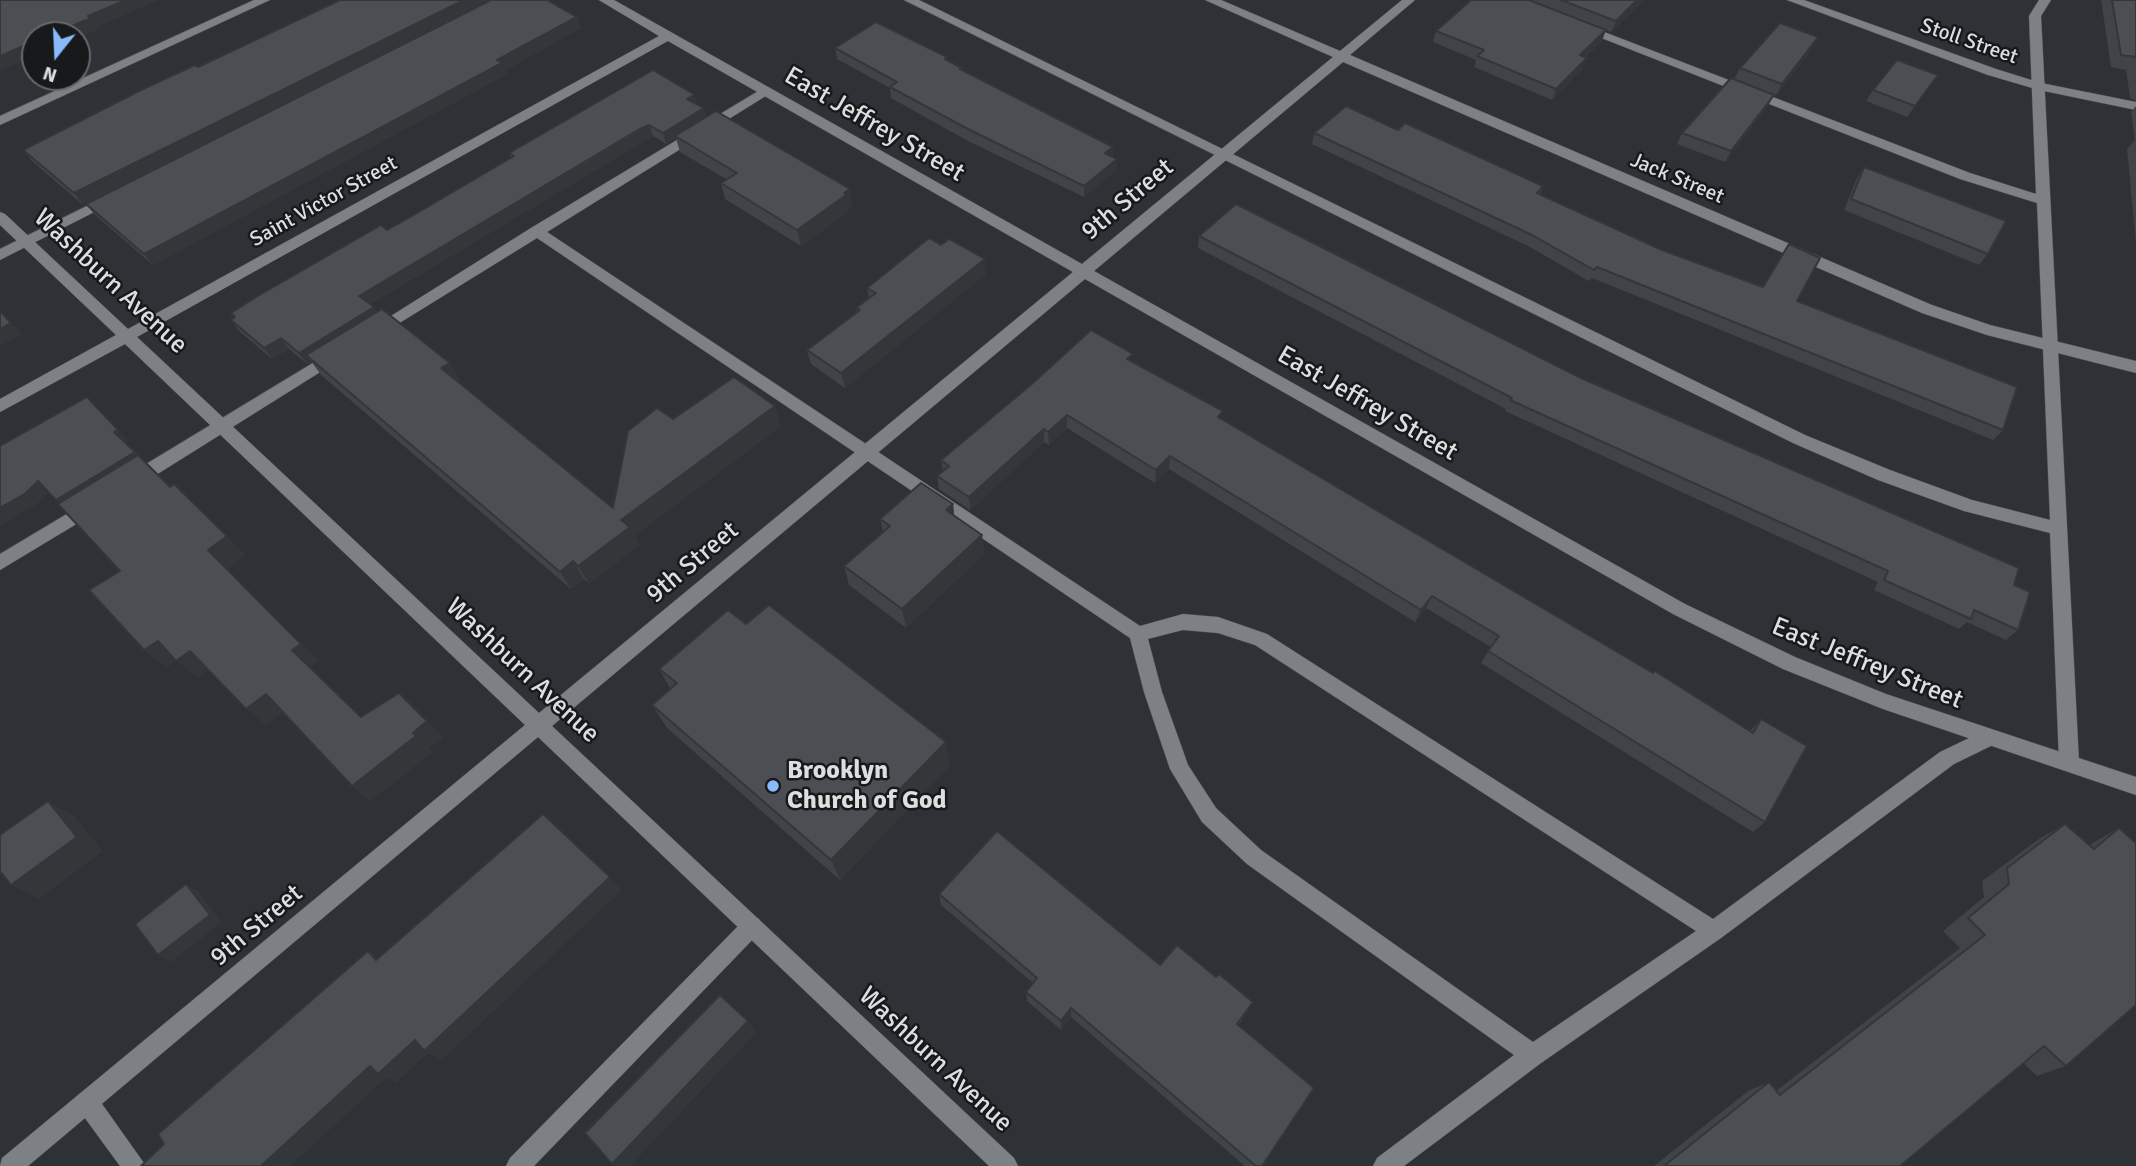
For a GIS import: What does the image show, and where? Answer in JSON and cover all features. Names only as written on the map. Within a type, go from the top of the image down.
[{"type":"street","points":[[0,121],[264,0]]},
{"type":"street","name":"East Jeffrey Street","points":[[605,0],[1679,609],[1789,663],[1882,701],[2136,786]]},
{"type":"street","points":[[910,0],[1799,439],[1884,475],[1970,506],[2059,529]]},
{"type":"street","name":"Jack Street","points":[[1211,0],[1878,289],[1987,330],[2136,367]]},
{"type":"street","name":"9th Street","points":[[10,1166],[1409,0]]},
{"type":"street","name":"Stoll Street","points":[[1793,0],[1992,72],[2039,86],[2136,106]]},
{"type":"street","points":[[2045,0],[2035,16],[2070,762]]},
{"type":"street","points":[[1575,25],[1965,176],[2044,201]]},
{"type":"street","name":"Saint Victor Street","points":[[0,406],[668,36]]},
{"type":"street","points":[[0,563],[765,91]]},
{"type":"street","points":[[0,255],[125,192]]},
{"type":"street","name":"Washburn Avenue","points":[[0,216],[1006,1166]]},
{"type":"street","points":[[536,231],[1138,634],[1153,692],[1180,769],[1209,815],[1254,857],[1533,1055]]},
{"type":"street","points":[[1138,634],[1183,622],[1218,625],[1261,639],[1714,931]]},
{"type":"street","points":[[1385,1166],[1533,1055],[1714,931],[1947,758],[1988,738]]},
{"type":"street","points":[[518,1166],[752,926]]},
{"type":"street","points":[[88,1102],[134,1166]]},
{"type":"building","points":[[0,0],[126,0],[88,16],[91,18],[84,21],[21,21],[21,47],[0,56]]},
{"type":"building","points":[[340,0],[464,0],[74,193],[23,150],[141,90],[195,65],[198,67]]},
{"type":"building","points":[[491,0],[547,0],[577,17],[497,60],[502,63],[144,254],[86,204]]},
{"type":"building","points":[[1471,0],[1529,0],[1606,30],[1580,55],[1587,58],[1556,89],[1477,56],[1484,50],[1436,31]]},
{"type":"building","points":[[1561,0],[1637,0],[1616,21]]},
{"type":"building","points":[[2112,0],[2136,0],[2136,57],[2121,55]]},
{"type":"building","points":[[876,22],[947,57],[945,59],[962,68],[960,69],[1113,147],[1105,153],[1117,159],[1084,186],[890,87],[897,82],[835,48]]},
{"type":"building","points":[[1780,23],[1818,37],[1782,84],[1740,68]]},
{"type":"building","points":[[1897,60],[1938,75],[1915,106],[1873,90]]},
{"type":"building","points":[[653,70],[695,95],[687,99],[704,108],[663,133],[649,125],[638,130],[359,296],[374,307],[299,353],[281,338],[264,348],[231,320],[235,317],[231,313],[256,297],[381,225],[387,230],[412,216],[514,156],[509,153]]},
{"type":"building","points":[[1731,78],[1774,95],[1731,151],[1682,133]]},
{"type":"building","points":[[1346,106],[1398,130],[1405,123],[1543,186],[1537,193],[1662,250],[1763,287],[1789,244],[1820,258],[1797,301],[2017,387],[2003,430],[1597,267],[1594,270],[1532,235],[1314,133]]},
{"type":"building","points":[[716,111],[850,189],[844,193],[846,195],[797,230],[721,183],[737,173],[675,136]]},
{"type":"building","points":[[1864,167],[2006,221],[1988,254],[1851,199]]},
{"type":"building","points":[[1236,204],[1581,378],[2019,568],[2014,585],[2030,592],[2018,630],[1974,610],[1971,619],[1884,580],[1888,571],[1510,400],[1512,398],[1199,236]]},
{"type":"building","points":[[929,238],[941,245],[949,239],[985,259],[841,373],[807,350],[860,310],[856,308],[876,293],[867,288]]},
{"type":"building","points":[[382,309],[450,363],[441,368],[613,508],[628,431],[657,408],[673,419],[734,377],[775,406],[621,520],[630,527],[578,566],[573,561],[560,572],[306,355]]},
{"type":"building","points":[[0,311],[11,323],[0,329]]},
{"type":"building","points":[[1091,330],[1133,354],[1127,359],[1223,411],[1218,417],[1653,673],[1655,671],[1753,733],[1761,719],[1807,746],[1765,822],[1488,651],[1499,636],[1432,596],[1421,610],[1170,456],[1156,470],[1067,415],[1048,432],[1044,429],[969,497],[937,476],[949,466],[941,460]]},
{"type":"building","points":[[87,397],[118,430],[114,432],[135,452],[56,500],[38,481],[26,493],[0,508],[0,446]]},
{"type":"building","points":[[138,455],[170,487],[174,484],[227,536],[208,550],[301,644],[292,650],[361,717],[399,693],[427,721],[413,733],[416,736],[352,786],[266,694],[246,709],[190,651],[176,661],[158,641],[144,650],[89,590],[120,571],[58,504]]},
{"type":"building","points":[[921,483],[953,504],[946,510],[982,535],[902,609],[844,566],[890,526],[880,519]]},
{"type":"building","points":[[769,605],[946,742],[831,860],[652,705],[677,683],[659,669],[728,610],[746,624]]},
{"type":"building","points":[[48,801],[77,837],[11,885],[0,871],[0,835]]},
{"type":"building","points":[[543,814],[610,877],[424,1051],[415,1040],[378,1074],[370,1066],[261,1166],[141,1166],[164,1144],[158,1134],[368,951],[376,960]]},
{"type":"building","points":[[2065,824],[2094,849],[2119,828],[2136,843],[2136,1005],[2066,1066],[2044,1046],[1900,1166],[1664,1166],[1769,1082],[1780,1095],[1985,935],[1968,918],[2009,884],[2007,868]]},
{"type":"building","points":[[997,831],[1160,965],[1177,945],[1216,977],[1219,974],[1253,1002],[1237,1024],[1314,1088],[1262,1166],[1256,1166],[1071,1008],[1061,1021],[1026,992],[1037,978],[939,894]]},
{"type":"building","points":[[186,884],[210,915],[158,955],[135,924]]},
{"type":"building","points":[[720,995],[748,1021],[612,1164],[585,1133]]},
{"type":"place","name":"Brooklyn Church of God","points":[[773,786]]}]
